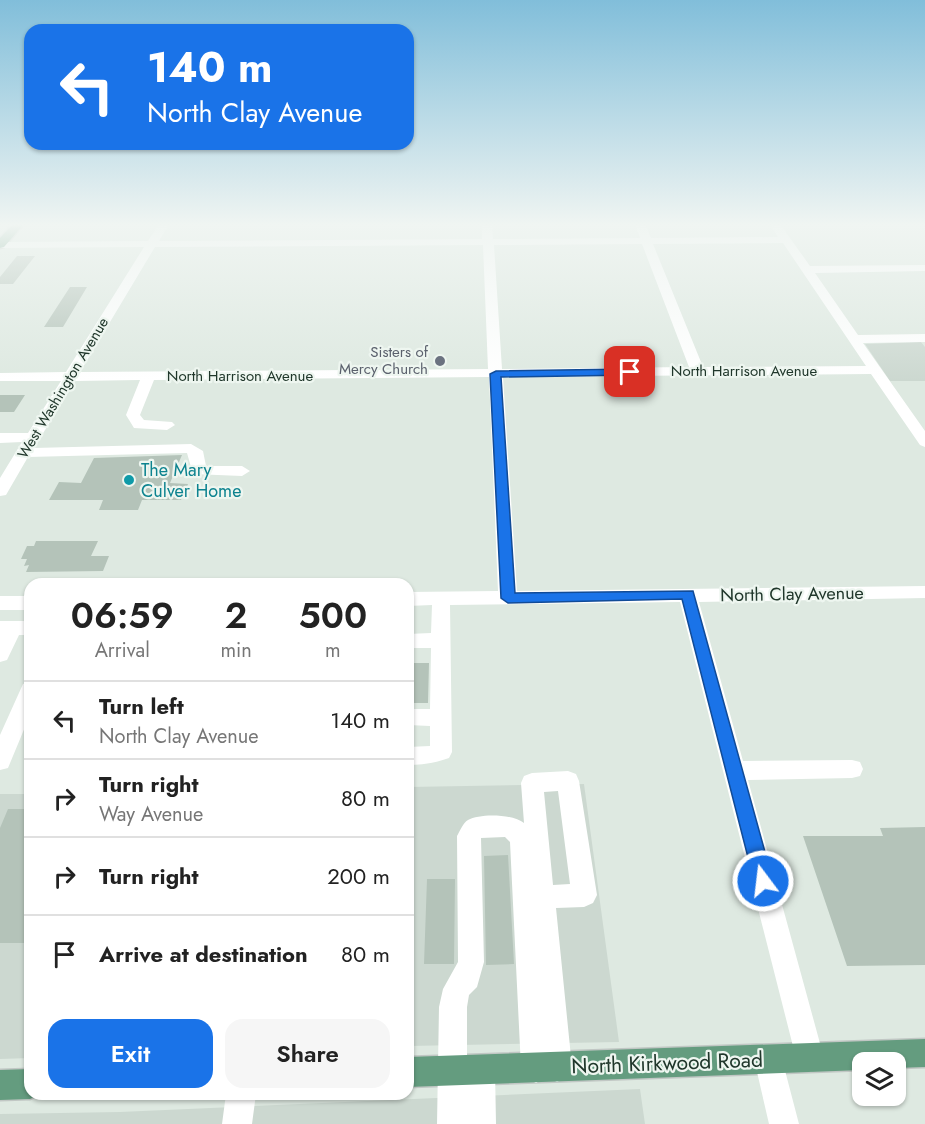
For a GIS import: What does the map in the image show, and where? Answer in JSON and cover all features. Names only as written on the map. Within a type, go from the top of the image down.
[{"type":"main road","name":"North Kirkwood Road","points":[[414,1072],[925,1053]]},
{"type":"main road","points":[[0,1085],[24,1084]]},
{"type":"street","name":"West Washington Avenue","points":[[0,491],[131,276]]},
{"type":"street","points":[[490,276],[508,598]]},
{"type":"street","points":[[661,276],[698,372]]},
{"type":"street","points":[[811,276],[922,434]]},
{"type":"street","points":[[855,339],[925,338]]},
{"type":"street","name":"North Harrison Avenue","points":[[0,377],[876,370]]},
{"type":"street","points":[[148,376],[133,415],[139,425],[167,425]]},
{"type":"street","points":[[0,438],[33,437]]},
{"type":"street","points":[[0,462],[21,458],[159,448],[191,449],[197,454],[199,471],[242,471]]},
{"type":"street","name":"North Clay Avenue","points":[[414,599],[925,592]]},
{"type":"street","points":[[688,594],[810,1058]]},
{"type":"street","points":[[414,756],[427,756],[441,752],[441,598]]},
{"type":"street","points":[[0,603],[24,603]]},
{"type":"street","points":[[0,655],[14,628]]},
{"type":"street","points":[[414,641],[441,640]]},
{"type":"street","points":[[0,761],[24,704]]},
{"type":"street","points":[[414,717],[440,718]]},
{"type":"street","points":[[734,771],[852,769]]},
{"type":"street","points":[[543,897],[584,895],[568,781],[532,783],[543,897],[546,1067]]},
{"type":"street","points":[[481,1124],[453,1008],[457,989],[467,977],[471,962],[469,836],[475,828],[510,826],[519,834],[522,842],[531,963],[546,1067]]},
{"type":"street","points":[[768,1059],[784,1124]]},
{"type":"street","points":[[452,1124],[467,1070]]},
{"type":"street","points":[[237,1124],[240,1100]]},
{"type":"shaded area","points":[[921,342],[925,347],[925,381],[890,381],[865,344]]},
{"type":"shaded area","points":[[584,784],[619,1042],[414,1046],[414,787]]},
{"type":"shaded area","points":[[0,794],[24,794],[24,1058],[0,1059]]},
{"type":"shaded area","points":[[640,1089],[645,1124],[0,1124],[0,1114],[120,1112]]},
{"type":"building","points":[[19,276],[13,284],[0,284],[0,277]]},
{"type":"building","points":[[70,287],[87,287],[63,327],[44,327]]},
{"type":"building","points":[[0,395],[25,395],[14,412],[0,412]]},
{"type":"building","name":"The Mary Culver Home","points":[[182,455],[170,483],[188,484],[181,500],[142,500],[138,510],[99,510],[103,500],[49,500],[59,482],[81,483],[94,458]]},
{"type":"building","points":[[36,541],[98,541],[91,556],[109,556],[103,571],[26,572],[29,565],[24,566],[27,559],[21,559],[27,546],[34,546]]},
{"type":"building","points":[[414,663],[429,663],[428,703],[414,703]]},
{"type":"building","points":[[8,809],[24,809],[24,943],[0,943],[0,828]]},
{"type":"building","points":[[925,827],[925,965],[847,966],[803,836],[883,836],[880,828]]},
{"type":"building","points":[[508,855],[514,964],[486,965],[484,856]]},
{"type":"building","points":[[427,879],[455,879],[454,964],[424,964]]},
{"type":"place","name":"Sisters of Mercy Church","points":[[440,361]]},
{"type":"place","name":"The Mary Culver Home","points":[[129,480]]},
{"type":"route","points":[[630,372],[496,374],[508,598],[688,594],[763,881]]}]
